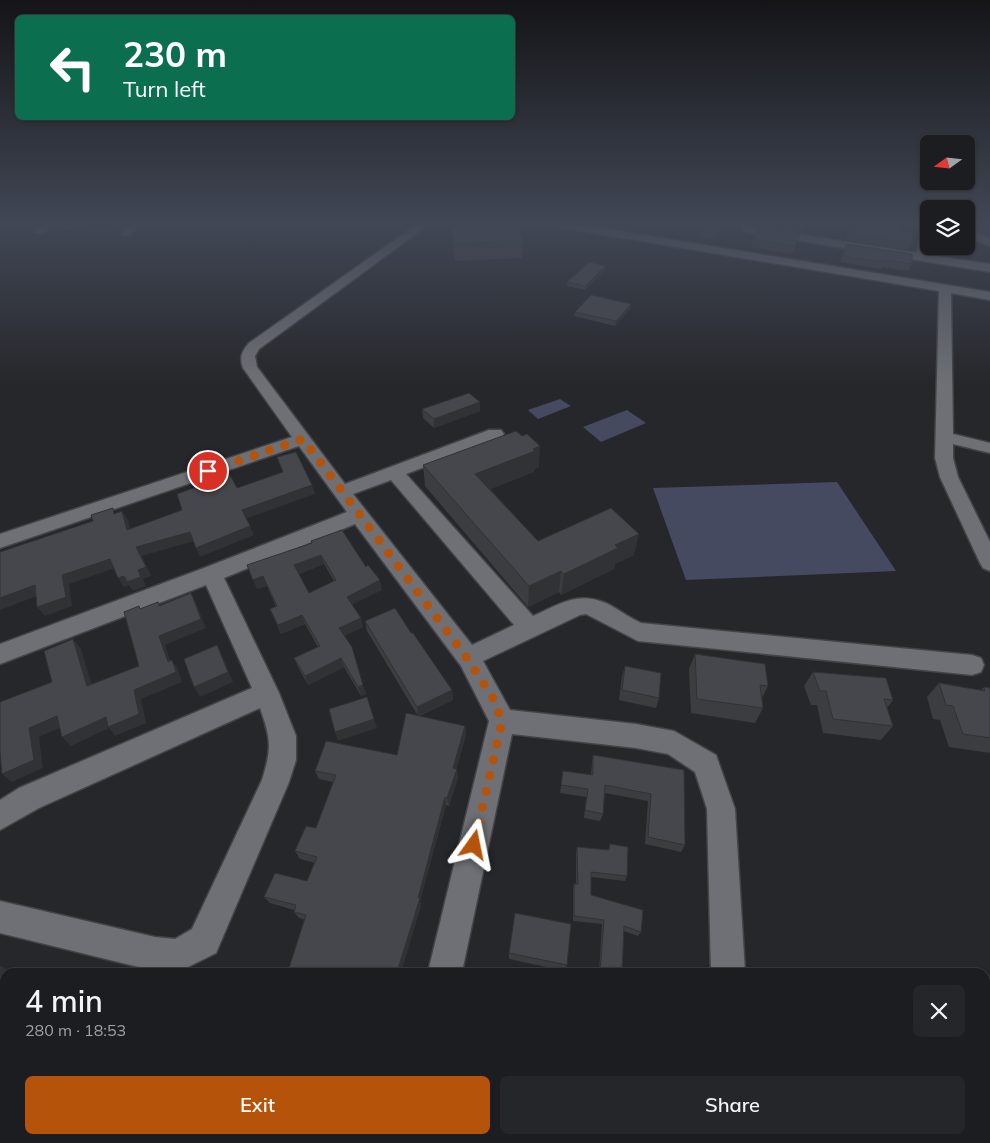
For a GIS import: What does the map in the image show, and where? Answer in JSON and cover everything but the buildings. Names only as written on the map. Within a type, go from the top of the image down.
[{"type":"street","points":[[349,278],[254,346],[247,354],[250,368],[467,658],[493,698],[502,721],[446,968]]},
{"type":"street","points":[[892,278],[990,296]]},
{"type":"street","points":[[945,288],[944,458],[949,477],[990,563]]},
{"type":"street","points":[[342,492],[494,434]]},
{"type":"street","points":[[945,437],[990,448]]},
{"type":"street","points":[[0,542],[303,439]]},
{"type":"street","points":[[394,472],[530,628]]},
{"type":"street","points":[[0,654],[212,574],[359,515]]},
{"type":"street","points":[[0,917],[155,954],[178,956],[204,940],[275,782],[282,760],[283,736],[267,693],[212,574]]},
{"type":"street","points":[[467,658],[577,606],[584,605],[602,610],[623,626],[638,632],[972,665]]},
{"type":"street","points":[[0,816],[29,798],[267,693]]},
{"type":"street","points":[[502,721],[636,736],[674,743],[706,764],[721,809],[728,968]]},
{"type":"shaded area","points":[[560,399],[571,406],[538,419],[528,410]]},
{"type":"shaded area","points":[[627,410],[646,423],[601,442],[583,427]]},
{"type":"shaded area","points":[[837,482],[896,571],[686,580],[653,488]]},
{"type":"route","points":[[208,471],[303,439],[467,658],[493,698],[502,721],[474,845]]}]
